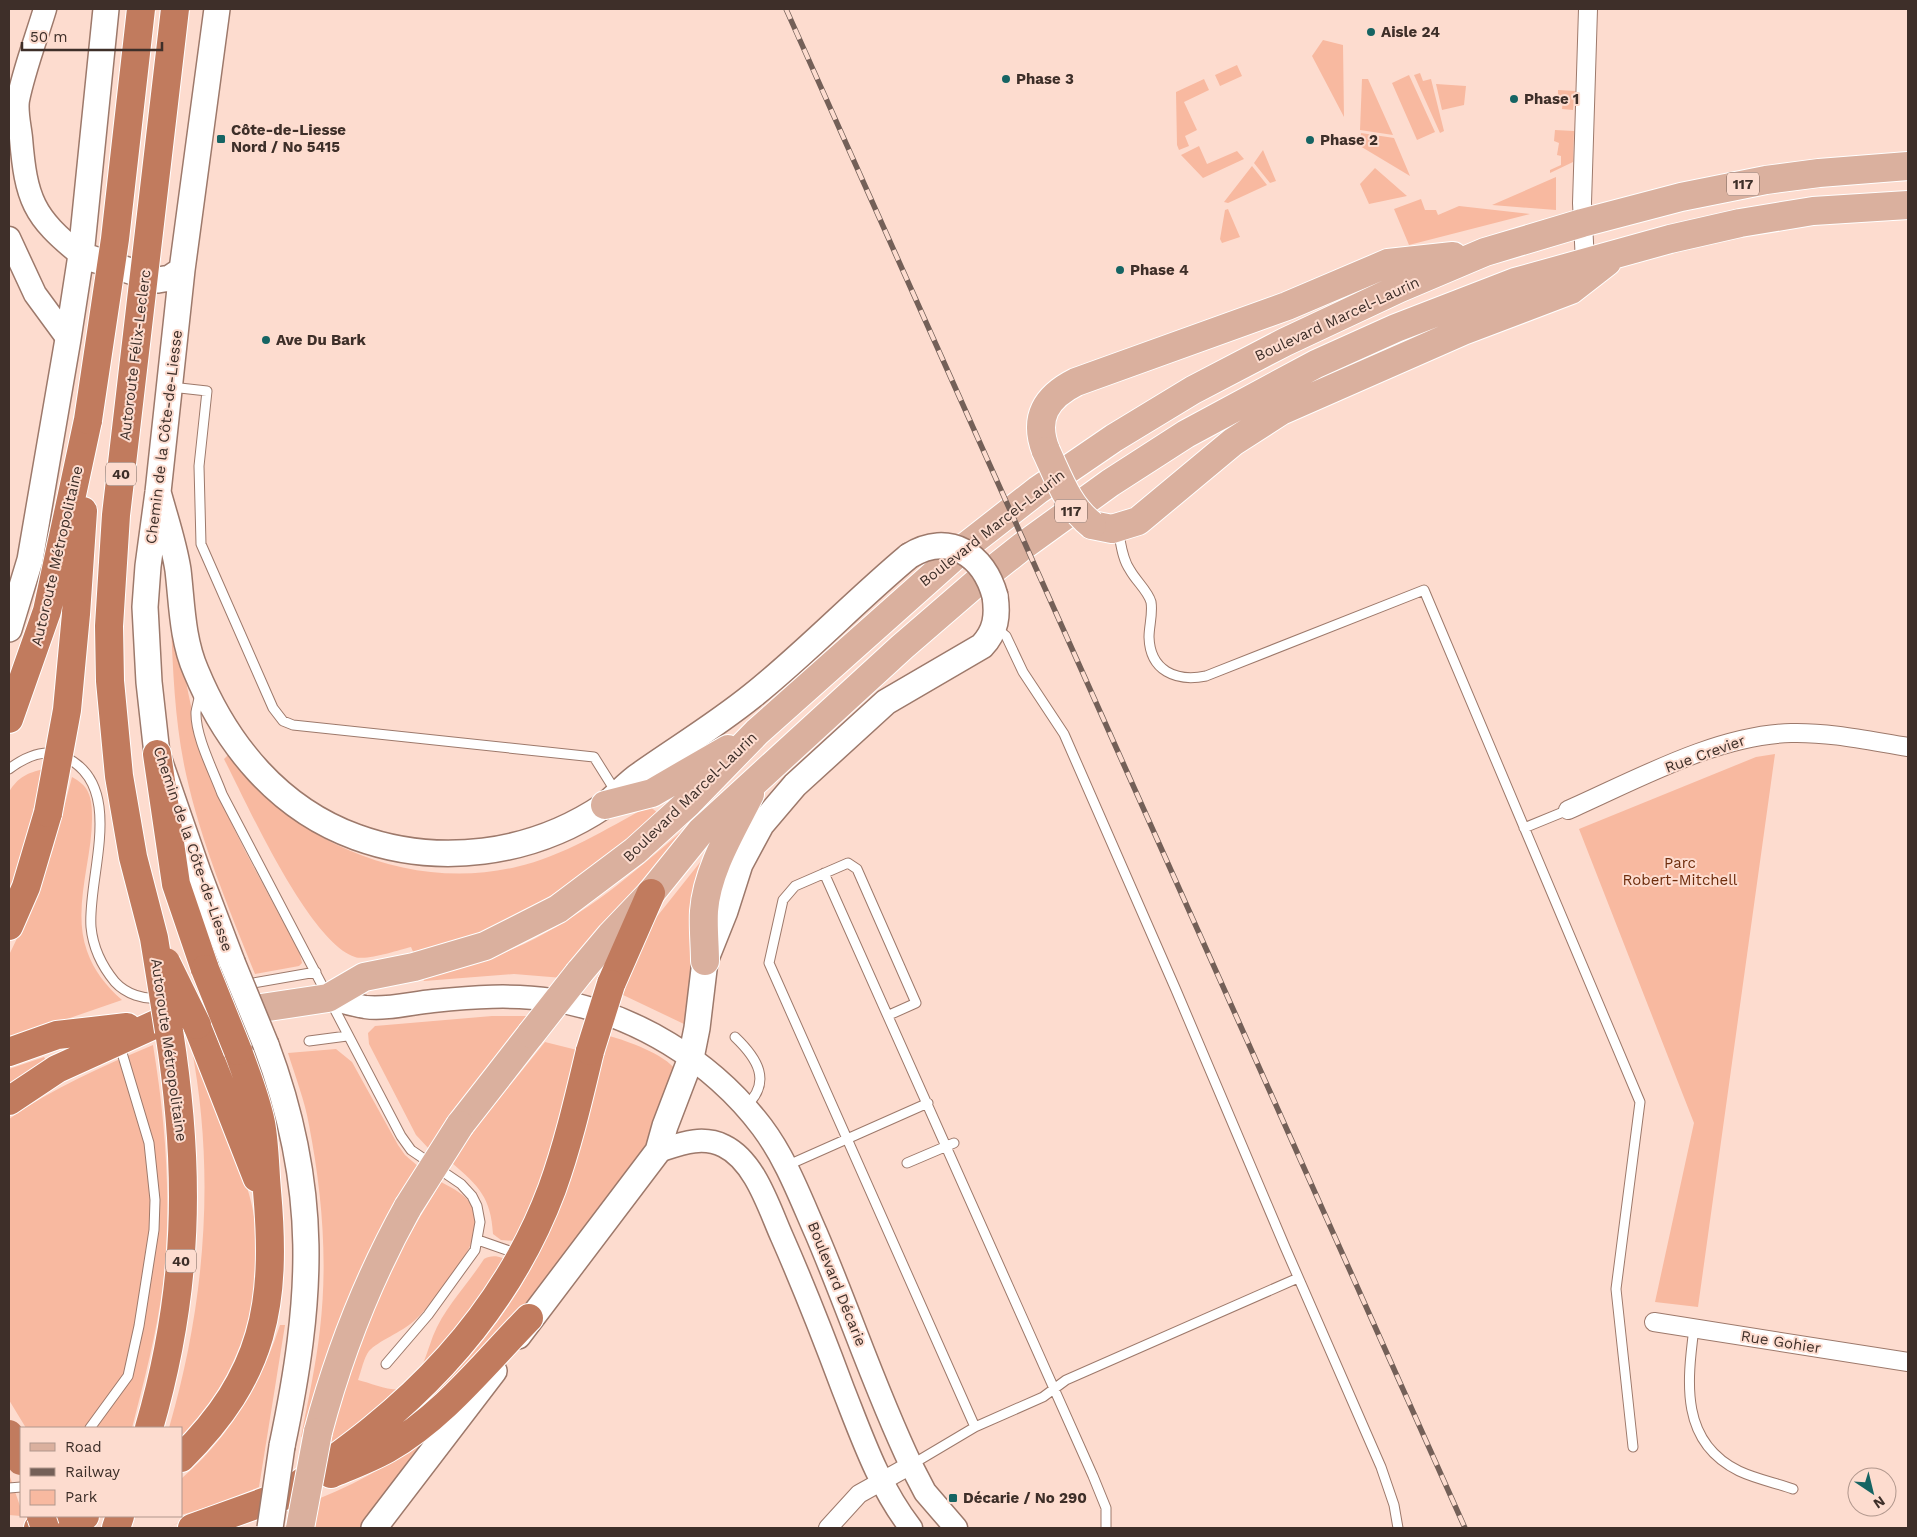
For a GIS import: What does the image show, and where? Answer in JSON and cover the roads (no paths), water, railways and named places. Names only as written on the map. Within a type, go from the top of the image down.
[{"type":"highway","points":[[9,926],[28,879],[48,814],[67,710],[76,614],[88,420],[115,239],[141,9]]},
{"type":"highway","name":"Autoroute Félix-Leclerc","points":[[154,938],[133,857],[119,776],[110,681],[109,609],[117,506],[175,9]]},
{"type":"highway","name":"Autoroute Métropolitaine","points":[[9,719],[47,611],[88,420]]},
{"type":"highway","points":[[157,754],[176,884],[211,986],[238,1051],[261,1124],[272,1246],[270,1285],[263,1325],[256,1347],[227,1404],[209,1429],[182,1457]]},
{"type":"highway","points":[[282,1496],[372,1430],[430,1378],[482,1318],[521,1256],[542,1212],[561,1162],[590,1051],[611,984],[651,893]]},
{"type":"highway","points":[[154,938],[197,1026],[268,1208]]},
{"type":"highway","name":"Autoroute Métropolitaine","points":[[149,1427],[164,1373],[175,1312],[181,1268],[184,1195],[179,1099],[154,938]]},
{"type":"highway","points":[[9,1101],[57,1069],[116,1035],[156,1024]]},
{"type":"highway","points":[[9,1052],[57,1035],[116,1035]]},
{"type":"highway","points":[[192,1528],[282,1496],[386,1450],[439,1409],[529,1318]]},
{"type":"highway","points":[[9,1434],[20,1459]]},
{"type":"highway","points":[[38,1528],[81,1517]]},
{"type":"main road","points":[[9,629],[28,569],[68,339],[80,255],[106,9]]},
{"type":"main road","name":"Chemin de la Côte-de-Liesse","points":[[217,9],[182,270],[148,566],[146,606],[149,682],[157,754],[199,875],[266,1045],[283,1094],[296,1143],[303,1190],[307,1255],[304,1328],[282,1446],[270,1528]]},
{"type":"main road","name":"Boulevard Marcel-Laurin","points":[[156,1024],[328,998],[364,977],[414,967],[485,946],[535,923],[558,909],[635,851],[688,803],[757,732],[965,547],[1087,456],[1193,390],[1256,356],[1400,288],[1485,252],[1582,223],[1689,195],[1766,180],[1819,173],[1908,166]]},
{"type":"main road","name":"117","points":[[755,784],[902,647],[976,584],[1110,483],[1160,450],[1283,381],[1396,328],[1515,282],[1585,262],[1678,237],[1770,218],[1836,209],[1908,205]]},
{"type":"main road","points":[[1485,252],[1388,263],[1287,306],[1076,382],[1055,395],[1042,415],[1040,430],[1046,451],[1069,501],[1078,514],[1105,527],[1138,521],[1233,442],[1281,411],[1463,331],[1571,290],[1618,254]]},
{"type":"main road","points":[[80,255],[158,280],[170,278],[182,270]]},
{"type":"main road","points":[[158,492],[177,569],[188,648],[202,686],[233,741],[274,789],[309,815],[334,828],[366,840],[423,852],[480,852],[520,844],[542,837],[611,800],[638,776],[700,735],[754,695],[918,550],[936,546],[963,551],[974,559],[984,570],[995,596],[997,610],[994,627],[982,646],[886,702],[784,796],[761,826],[740,864],[725,911],[705,961]]},
{"type":"main road","points":[[611,800],[652,793],[757,732]]},
{"type":"main road","points":[[300,1528],[318,1432],[330,1386],[350,1328],[371,1280],[408,1208],[460,1125],[611,935],[651,893],[701,831],[755,784]]},
{"type":"main road","points":[[374,1528],[498,1365],[529,1318],[658,1151],[665,1126],[691,1058],[698,1028],[705,961],[704,910],[710,885],[724,847],[755,784]]},
{"type":"street","points":[[9,126],[18,102],[45,9]]},
{"type":"street","points":[[1585,262],[1582,223],[1588,9]]},
{"type":"street","points":[[18,102],[24,171],[30,200],[50,227],[80,255]]},
{"type":"street","points":[[9,238],[35,294],[68,339]]},
{"type":"street","name":"Rue Crevier","points":[[1568,810],[1710,749],[1760,736],[1790,733],[1821,734],[1908,747]]},
{"type":"street","name":"Boulevard Décarie","points":[[328,998],[367,1007],[493,996],[552,1000],[598,1012],[651,1034],[691,1058],[717,1078],[745,1107],[765,1132],[786,1167],[828,1262],[910,1466],[925,1492],[956,1528]]},
{"type":"street","points":[[658,1151],[685,1142],[708,1140],[731,1150],[750,1172],[794,1266],[868,1452],[882,1481],[911,1528]]},
{"type":"street","name":"Rue Gohier","points":[[1654,1322],[1908,1362]]},
{"type":"street","points":[[828,1528],[859,1494],[910,1466]]},
{"type":"lane","points":[[170,387],[207,391],[199,466],[201,544],[277,716],[293,725],[594,757],[611,800]]},
{"type":"lane","points":[[1105,527],[1122,549],[1128,569],[1151,601],[1149,639],[1154,658],[1163,670],[1171,675],[1195,678],[1206,676],[1424,590],[1640,1102],[1616,1289],[1633,1447]]},
{"type":"lane","points":[[994,627],[1006,636],[1026,677],[1049,708],[1064,734],[1381,1467],[1390,1492],[1398,1528]]},
{"type":"lane","points":[[202,686],[196,714],[205,750],[214,773],[245,840],[316,972],[347,1036],[406,1143],[415,1153],[461,1184],[472,1196],[479,1215],[478,1240],[468,1262],[428,1315],[386,1364]]},
{"type":"lane","points":[[10,769],[29,756],[48,752],[66,757],[85,772],[95,791],[100,818],[91,924],[95,948],[100,960],[119,985],[137,996],[154,998],[211,986],[316,972]]},
{"type":"lane","points":[[1524,828],[1568,810]]},
{"type":"lane","points":[[888,1015],[916,1003],[857,869],[848,863],[794,886],[783,900],[769,963],[975,1426]]},
{"type":"lane","points":[[824,873],[928,1104],[950,1145],[1032,1340],[1104,1500],[1107,1517],[1106,1528]]},
{"type":"lane","points":[[91,1427],[128,1376],[139,1326],[154,1230],[154,1192],[149,1143],[116,1035]]},
{"type":"lane","points":[[309,1041],[347,1036]]},
{"type":"lane","points":[[735,1037],[751,1054],[758,1068],[760,1084],[758,1093],[745,1107]]},
{"type":"lane","points":[[786,1167],[928,1104]]},
{"type":"lane","points":[[907,1163],[950,1145]]},
{"type":"lane","points":[[478,1240],[521,1256]]},
{"type":"lane","points":[[910,1466],[975,1426],[1042,1397],[1066,1380],[1298,1278]]},
{"type":"lane","points":[[1694,1328],[1689,1368],[1689,1397],[1695,1424],[1703,1440],[1720,1459],[1739,1471],[1793,1489]]},
{"type":"railway","points":[[786,9],[1465,1528]]},
{"type":"place","name":"Aisle 24","points":[[1371,32]]},
{"type":"place","name":"Phase 3","points":[[1006,79]]},
{"type":"place","name":"Phase 1","points":[[1514,99]]},
{"type":"place","name":"Côte-de-Liesse Nord / No 5415","points":[[221,139]]},
{"type":"place","name":"Phase 2","points":[[1310,140]]},
{"type":"place","name":"Phase 4","points":[[1120,270]]},
{"type":"place","name":"Ave Du Bark","points":[[266,340]]},
{"type":"place","name":"Décarie / No 290","points":[[953,1498]]},
{"type":"park label","name":"Parc Robert-Mitchell","points":[[1680,872]]}]
